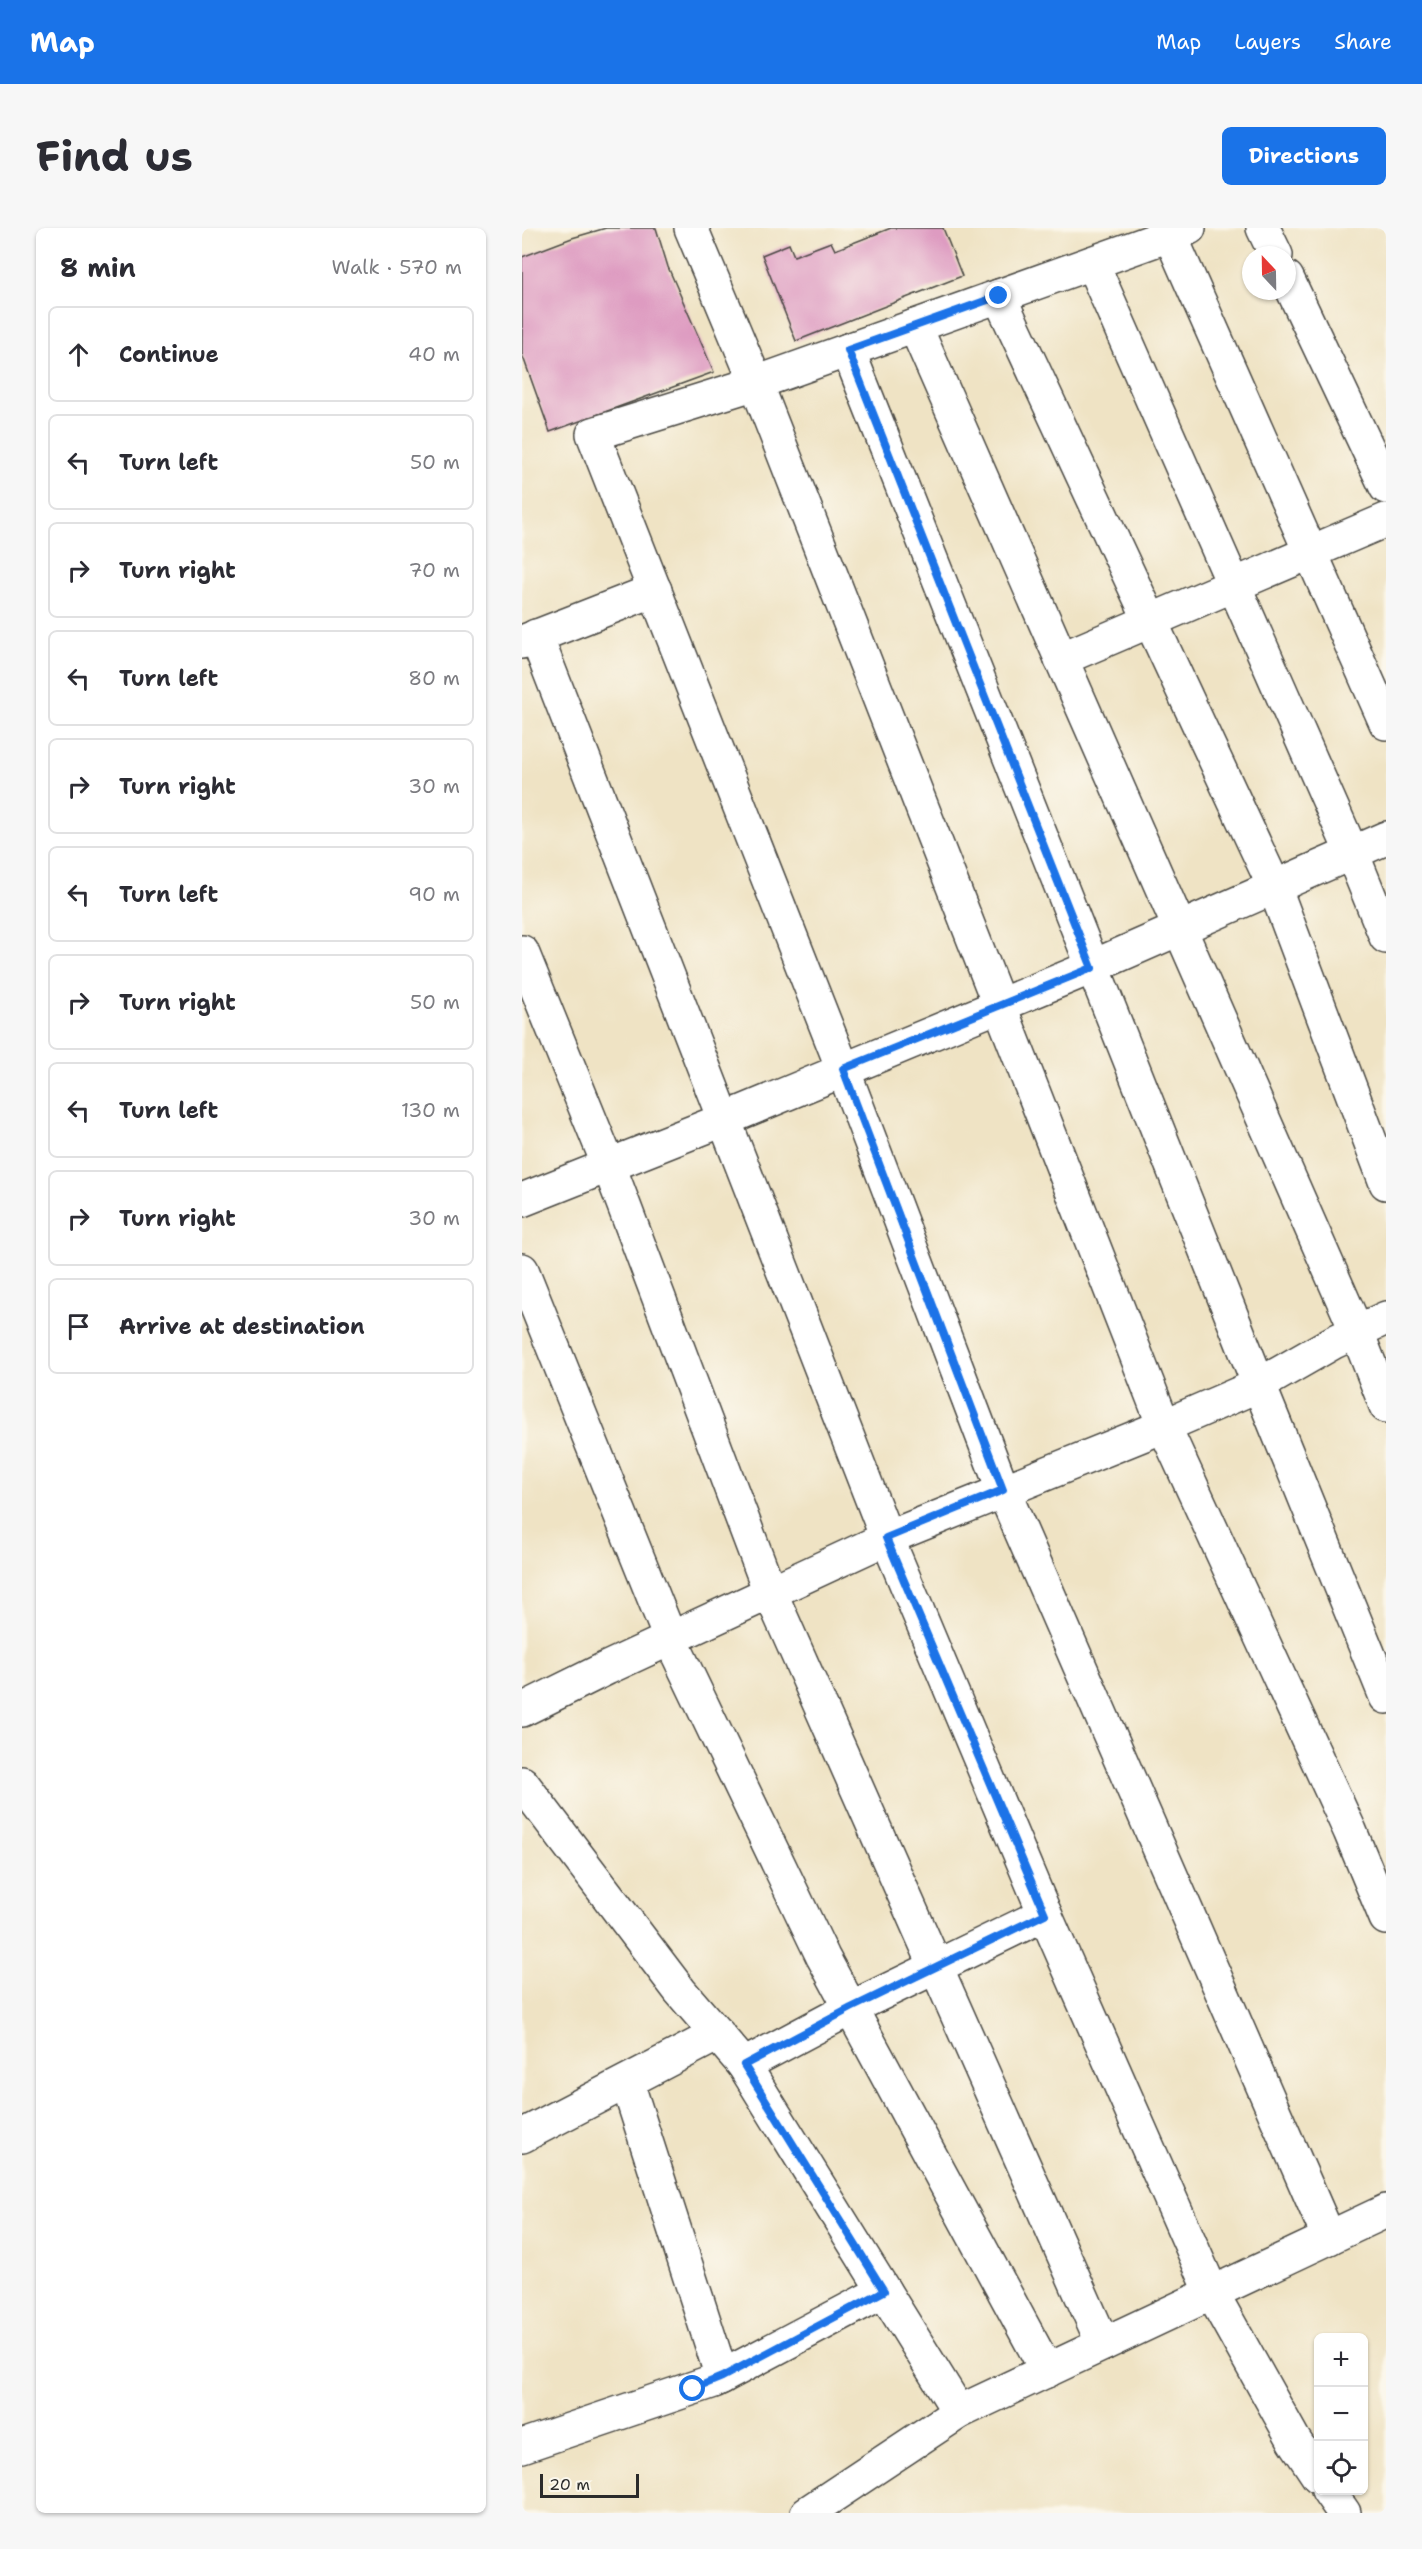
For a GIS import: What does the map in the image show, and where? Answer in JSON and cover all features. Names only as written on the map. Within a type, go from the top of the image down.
[{"type":"street","points":[[691,228],[756,383],[1164,1426],[1345,1820],[1386,1918]]},
{"type":"street","points":[[1263,228],[1272,246]]},
{"type":"street","points":[[1329,2238],[1003,1490],[843,1069],[592,434],[756,383],[1179,231],[1311,554],[1386,723]]},
{"type":"street","points":[[1092,263],[1352,853],[1386,936]]},
{"type":"street","points":[[999,296],[1274,886],[1386,1182]]},
{"type":"street","points":[[1296,297],[1386,487]]},
{"type":"street","points":[[915,326],[1357,1332],[1386,1406]]},
{"type":"street","points":[[848,350],[1092,968],[1386,1697]]},
{"type":"street","points":[[1061,659],[1386,520]]},
{"type":"street","points":[[655,590],[529,639],[723,1120],[886,1538],[1045,1914],[1212,2293],[1294,2440],[1314,2470]]},
{"type":"street","points":[[522,1200],[1092,968],[1386,838]]},
{"type":"street","points":[[522,951],[609,1166],[770,1592],[1103,2344]]},
{"type":"street","points":[[522,1270],[670,1638],[823,1957],[1047,2371]]},
{"type":"street","points":[[522,1710],[670,1638],[886,1538],[1164,1426],[1259,1385],[1386,1318]]},
{"type":"street","points":[[522,1783],[680,1990],[744,2065],[959,2412]]},
{"type":"street","points":[[744,2065],[851,2008],[1045,1914]]},
{"type":"street","points":[[522,2136],[718,2034]]},
{"type":"street","points":[[627,2082],[722,2377]]},
{"type":"street","points":[[807,2513],[959,2412],[1386,2211]]},
{"type":"street","points":[[522,2446],[693,2389],[722,2377],[884,2291]]},
{"type":"street","points":[[1331,2495],[1344,2513]]},
{"type":"building","points":[[606,228],[656,228],[668,267],[714,372],[550,432],[522,354],[522,257]]},
{"type":"building","points":[[891,228],[943,228],[962,276],[796,341],[762,255],[789,244],[794,256],[831,242],[835,250]]},
{"type":"route","points":[[693,2389],[722,2377],[884,2291],[744,2065],[851,2008],[1045,1914],[886,1538],[1003,1490],[843,1069],[1092,968],[848,350],[999,296]]}]
